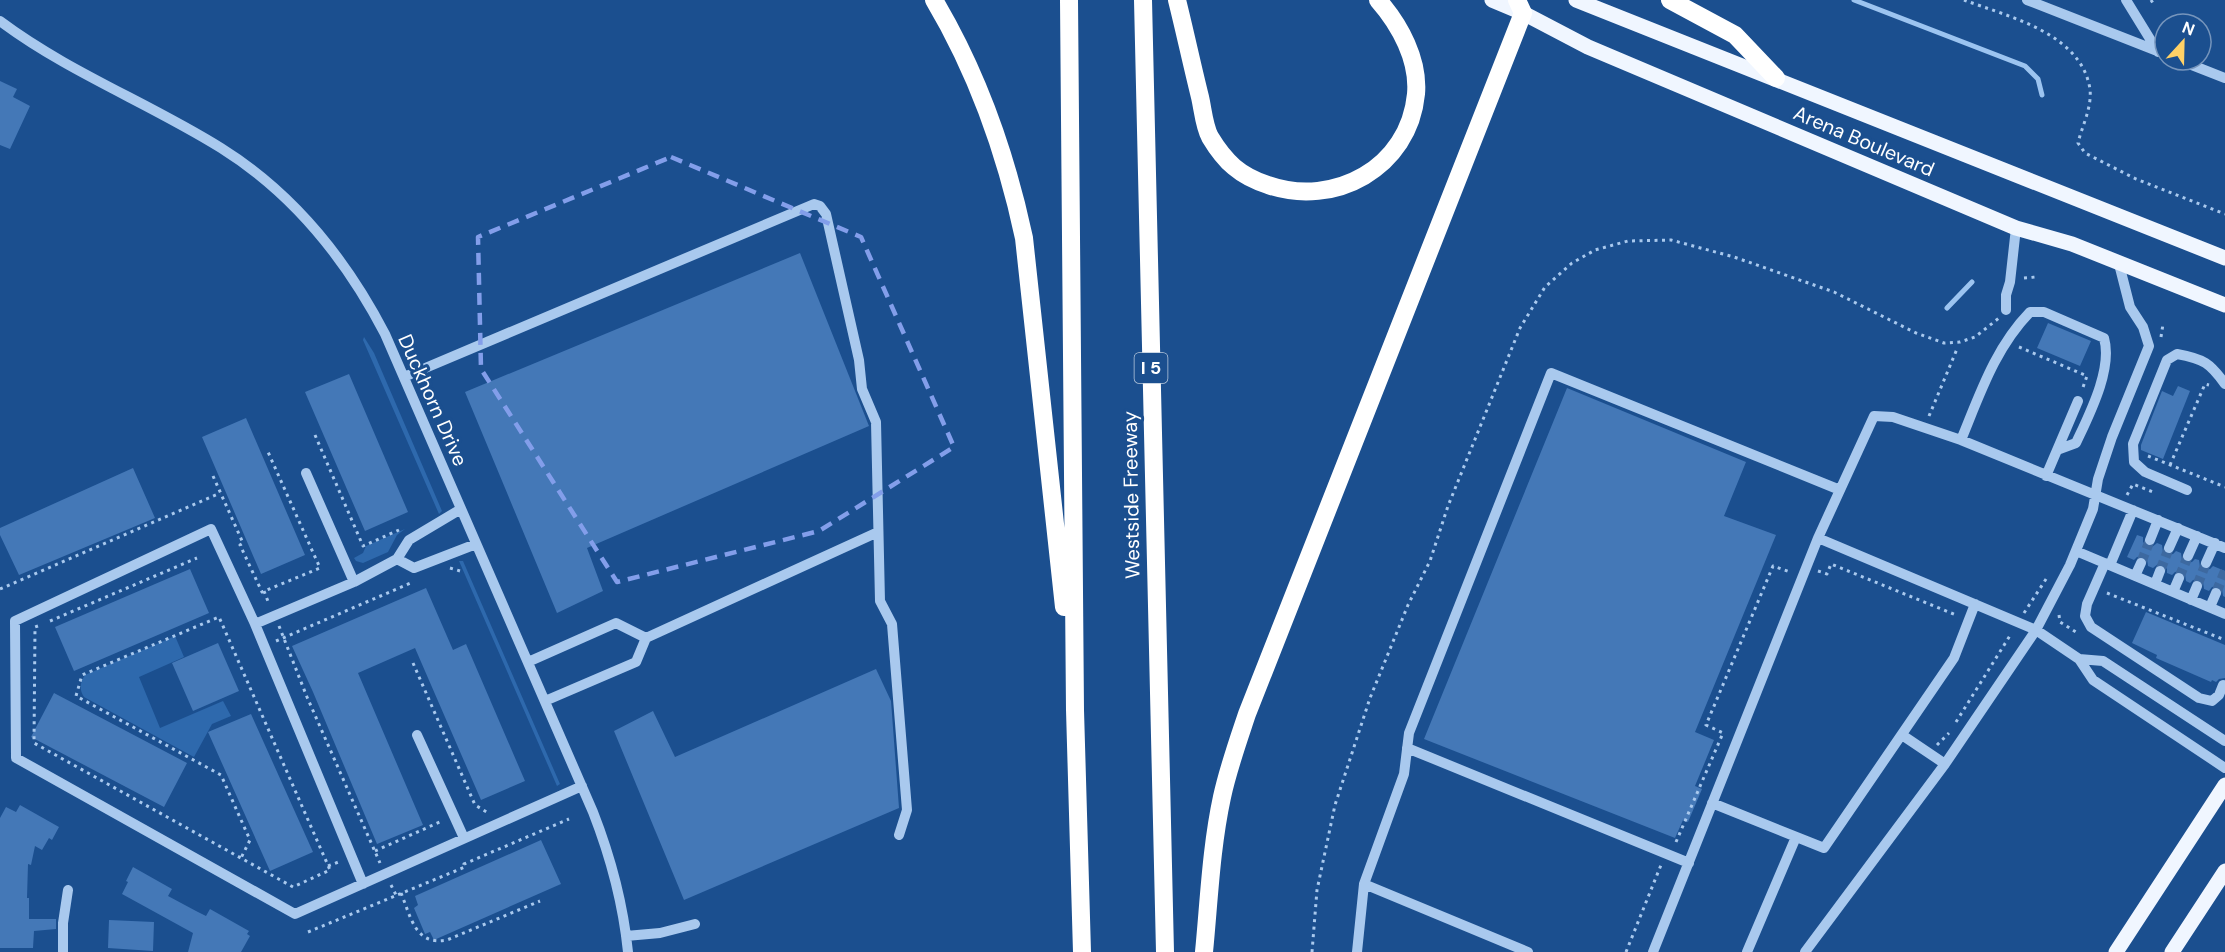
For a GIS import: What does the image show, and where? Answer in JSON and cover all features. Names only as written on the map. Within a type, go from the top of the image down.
[{"type":"highway","points":[[934,0],[967,60],[988,112],[1015,198],[1024,238],[1075,710]]},
{"type":"highway","points":[[1069,0],[1075,710],[1082,952]]},
{"type":"highway","name":"Westside Freeway","points":[[1143,0],[1165,952]]},
{"type":"highway","points":[[1177,0],[1209,136],[1237,172],[1286,191],[1317,191],[1342,186],[1378,167],[1400,142],[1408,124],[1416,95],[1415,70],[1410,52],[1397,26],[1378,0]]},
{"type":"highway","points":[[1670,0],[1735,35],[1776,78]]},
{"type":"highway","points":[[1204,952],[1214,842],[1222,797],[1247,714],[1520,6]]},
{"type":"main road","name":"Arena Boulevard","points":[[1492,0],[1520,6],[1588,47],[2016,228],[2072,244],[2225,305]]},
{"type":"main road","name":"Arena Boulevard","points":[[1576,0],[2225,258]]},
{"type":"main road","points":[[2116,952],[2225,786]]},
{"type":"main road","points":[[2172,952],[2225,872]]},
{"type":"street","points":[[2027,0],[2153,49]]},
{"type":"street","points":[[2126,0],[2153,40]]},
{"type":"street","name":"Duckhorn Drive","points":[[0,21],[44,50],[222,149],[249,168],[311,224],[352,276],[385,334],[605,842],[614,872],[628,952]]},
{"type":"street","points":[[2210,72],[2225,78]]},
{"type":"street","points":[[404,377],[814,204],[820,206],[826,214],[859,360],[862,389],[876,422],[880,601],[892,624],[907,810],[899,835]]},
{"type":"street","points":[[2006,310],[2006,295],[2010,282],[2016,228]]},
{"type":"street","points":[[1805,952],[1945,764],[2036,630],[2076,551],[2093,509],[2098,479],[2112,437],[2149,346],[2143,327],[2130,307],[2119,264]]},
{"type":"street","points":[[1961,440],[1992,366],[2014,328],[2030,312],[2044,312],[2104,338],[2108,350],[2096,401],[2076,443],[2057,450]]},
{"type":"street","points":[[2187,490],[2145,472],[2134,462],[2133,444],[2167,360],[2178,354],[2192,357],[2212,366],[2224,382]]},
{"type":"street","points":[[1358,952],[1364,884],[1404,774],[1409,733],[1551,373],[1840,490]]},
{"type":"street","points":[[2046,476],[2078,401]]},
{"type":"street","points":[[1653,952],[1818,538],[1874,416],[1893,417],[1961,440],[2220,546],[2206,563]]},
{"type":"street","points":[[306,473],[354,582]]},
{"type":"street","points":[[255,624],[354,582],[397,559],[409,540],[461,510]]},
{"type":"street","points":[[2133,510],[2094,588],[2085,616],[2091,627],[2199,698],[2212,700],[2219,695],[2223,685]]},
{"type":"street","points":[[2150,540],[2158,520]]},
{"type":"street","points":[[2169,548],[2178,528]]},
{"type":"street","points":[[363,884],[255,624],[211,529],[15,621],[16,758],[295,914],[363,884],[464,838],[582,786]]},
{"type":"street","points":[[545,701],[636,662],[646,638],[878,532]]},
{"type":"street","points":[[2188,556],[2197,536]]},
{"type":"street","points":[[1818,538],[2036,630],[2079,659],[2093,680],[2225,768]]},
{"type":"street","points":[[397,559],[414,568],[476,544]]},
{"type":"street","points":[[2076,551],[2225,614]]},
{"type":"street","points":[[2135,576],[2141,563]]},
{"type":"street","points":[[2155,584],[2160,571]]},
{"type":"street","points":[[2173,592],[2179,578]]},
{"type":"street","points":[[2191,600],[2197,586]]},
{"type":"street","points":[[2210,608],[2216,593]]},
{"type":"street","points":[[1712,803],[1824,848],[1954,658],[1975,604]]},
{"type":"street","points":[[528,662],[616,623],[646,638]]},
{"type":"street","points":[[2079,659],[2103,661],[2225,741]]},
{"type":"street","points":[[417,735],[464,838]]},
{"type":"street","points":[[1902,735],[1945,764]]},
{"type":"street","points":[[1407,748],[1689,862]]},
{"type":"street","points":[[1747,952],[1796,837]]},
{"type":"street","points":[[1364,884],[1528,952]]},
{"type":"street","points":[[63,952],[63,923],[68,890]]},
{"type":"street","points":[[626,936],[660,933],[695,924]]},
{"type":"path","points":[[1964,0],[2046,33],[2066,47],[2082,66],[2090,90],[2088,116],[2078,143],[2085,153],[2136,179],[2225,214]]},
{"type":"path","points":[[2151,0],[2154,5]]},
{"type":"path","points":[[1312,952],[1317,890],[1335,805],[1370,698],[1408,605],[1430,561],[1448,506],[1520,328],[1545,287],[1572,263],[1595,250],[1628,241],[1671,240],[1734,257],[1834,292],[1916,333],[1944,344],[1975,337],[2006,310]]},
{"type":"path","points":[[2018,283],[2026,277],[2036,277]]},
{"type":"path","points":[[2014,345],[2087,376],[2082,390]]},
{"type":"path","points":[[1925,428],[1957,349]]},
{"type":"path","points":[[2170,465],[2205,384],[2216,388],[2224,382]]},
{"type":"path","points":[[315,435],[363,546],[404,528]]},
{"type":"path","points":[[213,476],[243,543],[240,545],[261,592],[320,568],[268,452]]},
{"type":"path","points":[[2146,456],[2225,487]]},
{"type":"path","points":[[0,589],[220,493]]},
{"type":"path","points":[[197,558],[35,627],[34,743],[293,887],[330,870],[219,617],[82,675],[76,696],[221,775],[250,840],[241,858]]},
{"type":"path","points":[[1626,952],[1671,841],[1676,843],[1723,733],[1706,725],[1773,566],[1790,572],[1819,571],[1827,574],[1831,564],[1969,620]]},
{"type":"path","points":[[447,567],[460,572]]},
{"type":"path","points":[[1955,723],[1978,683],[2007,643],[2051,571]]},
{"type":"path","points":[[269,644],[414,581]]},
{"type":"path","points":[[2094,588],[2225,640]]},
{"type":"path","points":[[264,591],[396,896]]},
{"type":"path","points":[[413,663],[475,805],[490,814]]},
{"type":"path","points":[[1931,755],[1940,740],[1949,733]]},
{"type":"path","points":[[375,851],[453,815]]},
{"type":"path","points":[[308,932],[396,896],[569,819]]},
{"type":"path","points":[[401,893],[417,932],[433,942],[447,940],[540,901]]},
{"type":"highlighted area","points":[[671,157],[861,237],[954,447],[819,531],[617,582],[481,369],[478,237]]},
{"type":"shaded area","points":[[364,337],[374,353],[442,511],[439,514],[363,340]]},
{"type":"shaded area","points":[[405,529],[397,535],[388,552],[363,563],[354,558],[363,553],[366,546]]},
{"type":"shaded area","points":[[459,561],[463,561],[560,784],[557,786]]},
{"type":"shaded area","points":[[175,636],[184,657],[139,677],[160,728],[223,701],[231,716],[212,724],[194,757],[84,697],[81,689],[85,675]]},
{"type":"building","points":[[0,81],[17,89],[13,97],[30,106],[10,149],[0,145]]},
{"type":"building","points":[[800,253],[869,426],[587,548],[603,591],[557,613],[465,392]]},
{"type":"building","points":[[2048,323],[2091,341],[2080,366],[2037,348]]},
{"type":"building","points":[[349,374],[408,512],[365,531],[305,392]]},
{"type":"building","points":[[2178,386],[2190,391],[2163,459],[2141,450],[2141,445],[2162,391],[2173,396]]},
{"type":"building","points":[[1567,388],[1746,462],[1724,516],[1776,535],[1695,732],[1714,740],[1695,786],[1702,789],[1688,822],[1683,820],[1675,838],[1424,739]]},
{"type":"building","points":[[246,418],[305,555],[261,574],[202,437]]},
{"type":"building","points":[[133,468],[155,518],[19,575],[0,535],[0,528]]},
{"type":"building","points":[[2137,535],[2143,537],[2143,542],[2147,547],[2152,547],[2157,543],[2162,545],[2166,555],[2176,551],[2181,553],[2185,563],[2195,559],[2199,560],[2203,570],[2213,566],[2225,571],[2225,597],[2218,586],[2212,587],[2209,591],[2204,589],[2203,582],[2199,579],[2190,583],[2186,581],[2185,574],[2181,571],[2172,575],[2167,573],[2163,564],[2158,564],[2153,568],[2148,566],[2144,556],[2134,560],[2127,557]]},
{"type":"building","points":[[190,569],[209,613],[74,671],[55,627]]},
{"type":"building","points":[[426,588],[453,650],[466,644],[525,781],[481,800],[415,648],[358,673],[423,825],[377,844],[292,646]]},
{"type":"building","points":[[2146,612],[2225,645],[2225,678],[2211,682],[2156,658],[2157,655],[2132,643]]},
{"type":"building","points":[[218,643],[239,691],[193,711],[172,663]]},
{"type":"building","points":[[876,669],[891,701],[899,808],[684,900],[614,731],[653,711],[675,757]]},
{"type":"building","points":[[54,693],[187,763],[164,807],[31,737]]},
{"type":"building","points":[[251,714],[313,852],[270,871],[208,732]]},
{"type":"building","points":[[20,805],[59,827],[52,840],[49,838],[42,850],[35,846],[31,865],[28,864],[27,898],[29,898],[29,919],[56,919],[56,929],[34,931],[33,948],[0,948],[0,818],[6,807],[16,812]]},
{"type":"building","points":[[541,840],[561,884],[434,940],[430,932],[425,934],[414,908],[418,905],[415,896]]},
{"type":"building","points":[[133,867],[172,889],[168,896],[206,916],[210,909],[249,931],[247,934],[250,936],[241,952],[188,952],[193,933],[122,894]]},
{"type":"building","points":[[109,920],[154,922],[153,951],[108,948]]},
{"type":"waterway","points":[[1854,0],[2025,66],[2038,79],[2042,95]]},
{"type":"waterway","points":[[1947,308],[1972,282]]},
{"type":"tunnel","points":[[2141,563],[2150,540]]},
{"type":"tunnel","points":[[2160,571],[2169,548]]},
{"type":"tunnel","points":[[2179,578],[2188,556]]},
{"type":"tunnel","points":[[2197,586],[2206,563]]},
{"type":"tunnel","points":[[2216,593],[2225,571]]}]
